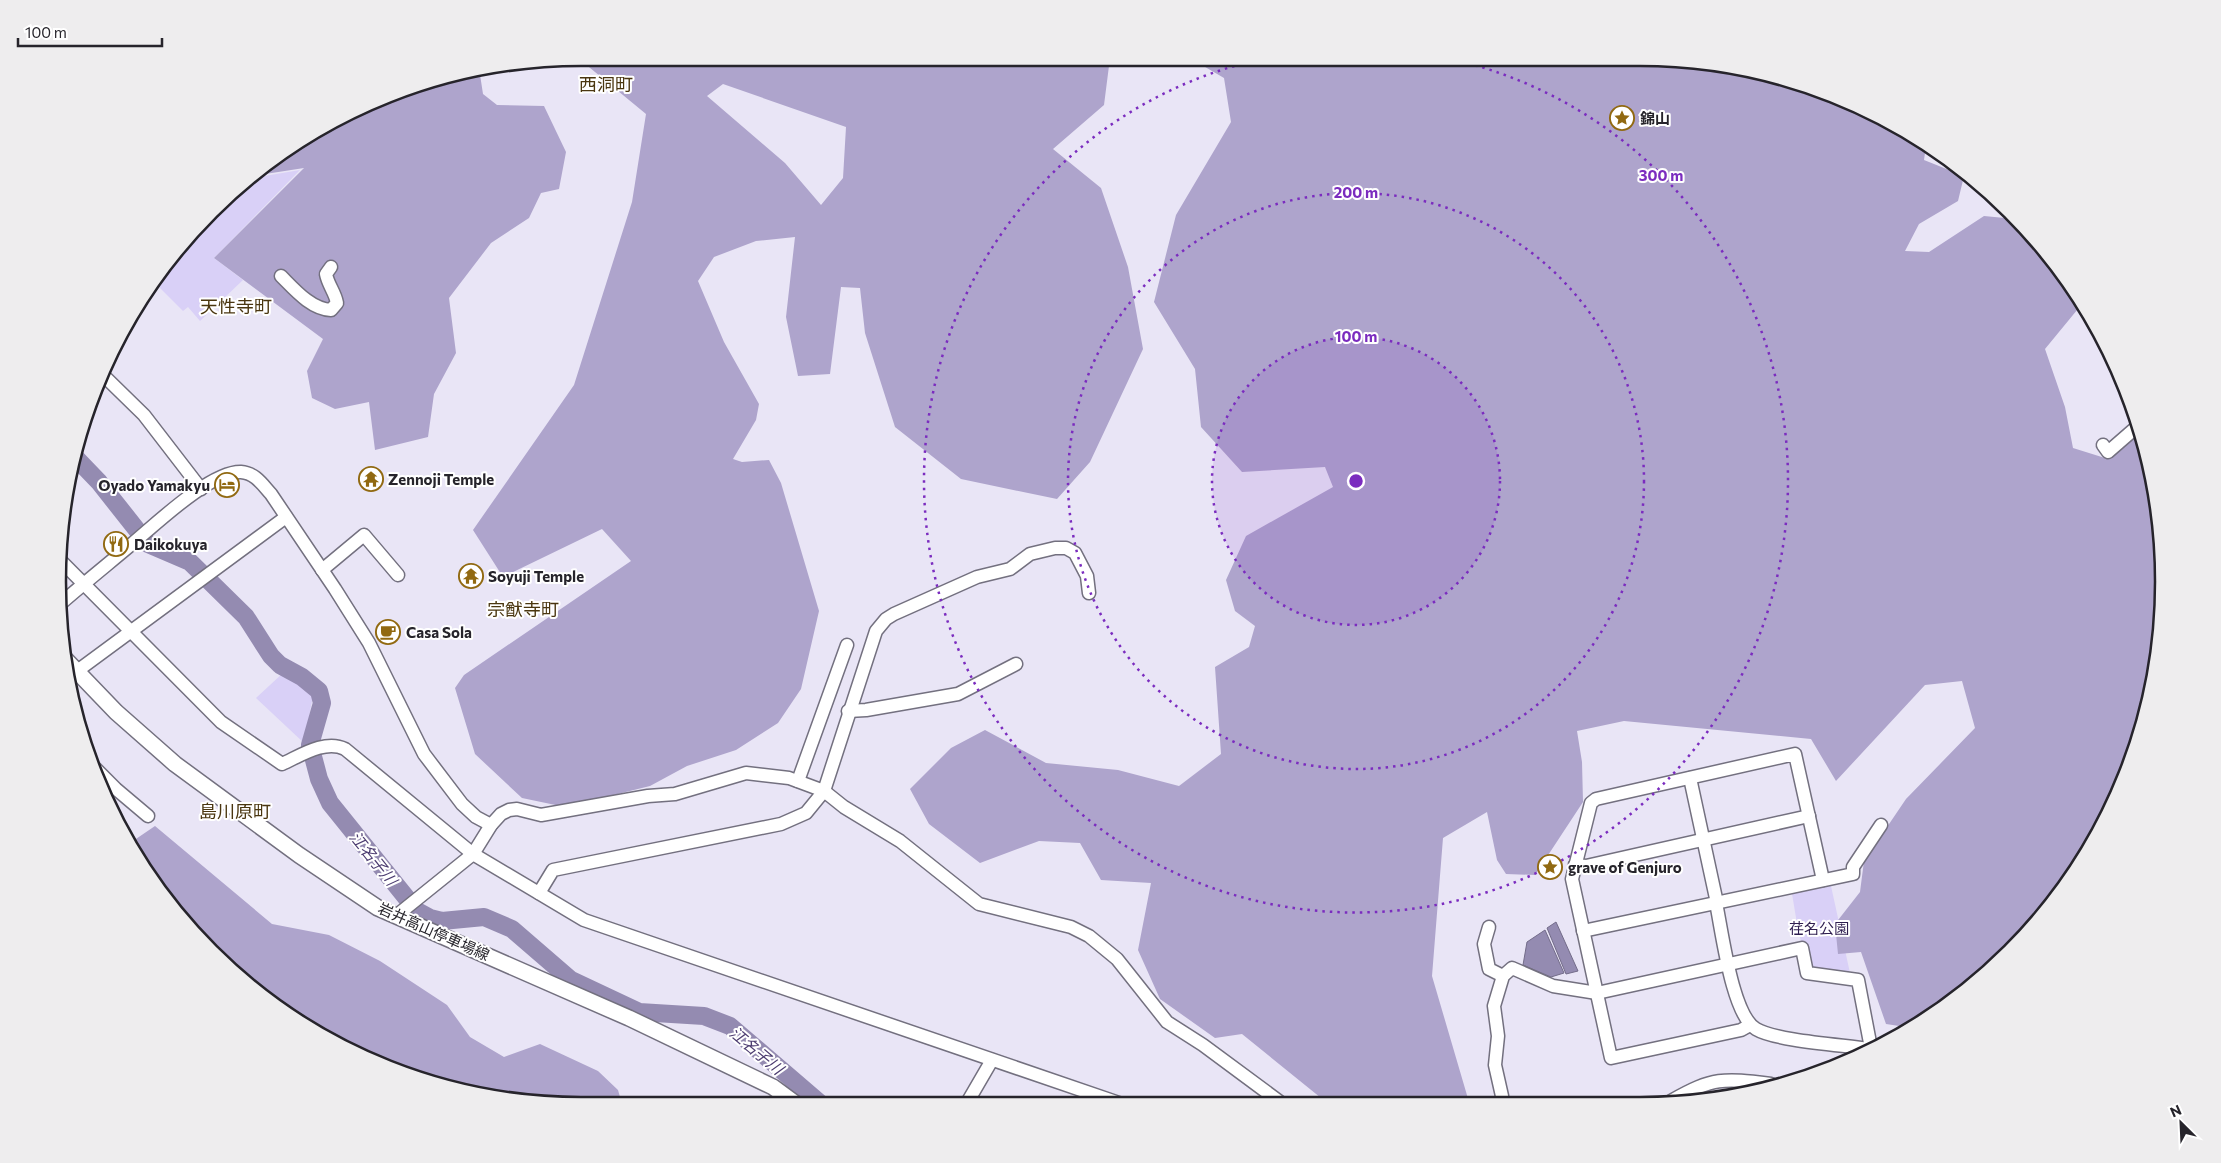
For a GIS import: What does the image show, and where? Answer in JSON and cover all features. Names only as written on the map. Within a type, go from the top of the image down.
[{"type":"main road","name":"岩井高山停車場線","points":[[75,677],[182,770],[378,908],[407,908],[620,1014],[774,1087],[787,1097]]},
{"type":"street","points":[[281,276],[302,297],[323,310],[331,310],[337,303],[336,296],[328,285],[326,274],[330,267]]},
{"type":"street","points":[[107,380],[144,415],[201,489]]},
{"type":"street","points":[[2103,445],[2108,452],[2132,431]]},
{"type":"street","points":[[66,598],[186,498],[225,476],[238,472],[247,473],[257,478],[271,494],[369,643],[424,754],[462,804],[476,818],[490,825]]},
{"type":"street","points":[[75,672],[286,518]]},
{"type":"street","points":[[322,570],[364,535],[398,575]]},
{"type":"street","points":[[539,893],[553,870],[792,821],[810,810],[824,791],[848,711],[876,631],[886,619],[894,614],[978,577],[1010,568],[1030,554],[1055,548],[1066,548],[1075,553],[1087,576],[1089,593]]},
{"type":"street","points":[[66,566],[221,722],[282,764],[319,749],[336,745],[345,749],[473,854],[584,920],[1101,1097]]},
{"type":"street","points":[[798,781],[847,645]]},
{"type":"street","points":[[848,711],[866,710],[958,694],[1016,664]]},
{"type":"street","points":[[1750,1025],[1741,1030],[1612,1058],[1572,879],[1592,801],[1795,754],[1823,880]]},
{"type":"street","points":[[407,908],[473,854],[490,825],[501,814],[514,809],[540,815],[648,796],[680,793],[746,773],[798,781],[824,791],[844,807],[900,841],[979,904],[1070,927],[1089,936],[1117,959],[1167,1022],[1203,1045],[1273,1097]]},
{"type":"street","points":[[104,777],[148,816]]},
{"type":"street","points":[[1690,778],[1738,1004],[1750,1025],[1770,1035],[1861,1047]]},
{"type":"street","points":[[1575,865],[1586,866],[1809,816]]},
{"type":"street","points":[[1583,931],[1853,874],[1852,868],[1881,825]]},
{"type":"street","points":[[1489,928],[1484,944],[1489,969],[1503,976]]},
{"type":"street","points":[[1502,1097],[1494,1065],[1498,1036],[1494,1012],[1503,976],[1512,968],[1553,986],[1597,993],[1802,948],[1807,973],[1858,980],[1869,1043]]},
{"type":"street","points":[[970,1097],[992,1060]]},
{"type":"street","points":[[1682,1095],[1700,1085],[1720,1080],[1757,1083]]},
{"type":"green space","points":[[300,170],[214,258],[243,280],[200,321],[188,307],[183,311],[159,287],[194,242],[217,217],[264,176]]},
{"type":"green space","points":[[283,673],[305,685],[313,696],[304,743],[256,698]]},
{"type":"green space","name":"荏名公園","points":[[1831,886],[1850,973],[1827,972],[1814,968],[1809,963],[1799,934],[1792,894]]},
{"type":"shaded area","points":[[588,66],[1109,66],[1104,105],[1053,149],[1101,188],[1128,267],[1143,349],[1090,462],[1057,499],[961,479],[895,427],[865,333],[860,288],[841,287],[830,374],[798,376],[786,317],[795,237],[756,241],[714,257],[698,281],[724,342],[759,404],[756,420],[733,459],[742,462],[769,460],[781,483],[819,611],[801,689],[778,723],[736,750],[687,766],[650,786],[565,807],[522,798],[475,754],[455,688],[464,675],[631,561],[602,529],[503,577],[473,530],[574,385],[632,202],[646,114]],"holes":[[[723,84],[846,127],[843,178],[821,205],[785,163],[707,96]]]},
{"type":"shaded area","points":[[1203,66],[1640,66],[1673,67],[1740,76],[1805,94],[1837,105],[1867,119],[1925,152],[1924,160],[1949,170],[1963,181],[1958,201],[1919,224],[1905,251],[1929,252],[1984,216],[2005,218],[2027,242],[2077,310],[2045,349],[2065,407],[2073,448],[2105,458],[2133,434],[2145,481],[2150,514],[2154,548],[2154,615],[2145,682],[2137,715],[2116,779],[2102,809],[2068,868],[2048,895],[2004,946],[1979,969],[1926,1010],[1900,1026],[1886,1024],[1861,952],[1838,954],[1835,924],[1860,892],[1864,861],[1906,799],[1975,728],[1962,681],[1925,685],[1836,781],[1811,739],[1624,721],[1577,731],[1582,762],[1583,802],[1535,875],[1506,874],[1497,860],[1487,812],[1443,838],[1432,976],[1468,1097],[1320,1097],[1242,1034],[1215,1038],[1160,999],[1138,950],[1151,883],[1101,880],[1080,843],[1039,841],[980,863],[929,824],[910,789],[951,748],[985,730],[1046,763],[1118,770],[1179,786],[1221,754],[1215,667],[1249,647],[1255,626],[1235,611],[1226,580],[1246,536],[1333,487],[1325,467],[1242,472],[1201,427],[1195,369],[1154,302],[1176,215],[1231,122],[1224,78]]},
{"type":"shaded area","points":[[480,76],[483,94],[497,105],[544,106],[566,152],[559,189],[541,193],[529,218],[491,243],[449,298],[456,353],[434,394],[428,437],[375,450],[369,402],[335,409],[312,398],[307,371],[323,339],[214,258],[304,168],[267,174],[324,135],[384,105],[448,84]]},
{"type":"shaded area","points":[[155,826],[272,924],[329,935],[380,961],[447,1005],[470,1037],[504,1057],[540,1044],[598,1071],[618,1090],[620,1097],[548,1096],[481,1087],[416,1069],[384,1058],[354,1044],[295,1010],[242,969],[217,946],[173,895],[135,839]]},
{"type":"shaded area","points":[[1556,922],[1578,971],[1566,974],[1547,928]]},
{"type":"shaded area","points":[[1545,930],[1564,973],[1551,977],[1523,965],[1527,942]]},
{"type":"waterway","name":"江名子川","points":[[80,463],[99,482],[148,544],[190,562],[246,617],[271,656],[280,665],[302,677],[319,691],[322,703],[310,745],[319,779],[330,803],[417,911],[430,918],[442,921],[484,917],[512,929],[571,980],[639,1012],[704,1016],[730,1026],[813,1097]]},
{"type":"place","name":"錦山","points":[[1622,118]]},
{"type":"place","name":"Zennoji Temple","points":[[371,479]]},
{"type":"place","name":"Oyado Yamakyu","points":[[227,485]]},
{"type":"place","name":"Daikokuya","points":[[116,544]]},
{"type":"place","name":"Soyuji Temple","points":[[471,576]]},
{"type":"place","name":"Casa Sola","points":[[388,632]]},
{"type":"place","name":"grave of Genjuro","points":[[1550,867]]},
{"type":"district","name":"西洞町","points":[[606,84]]},
{"type":"district","name":"天性寺町","points":[[236,306]]},
{"type":"district","name":"宗猷寺町","points":[[523,609]]},
{"type":"district","name":"島川原町","points":[[235,811]]}]
